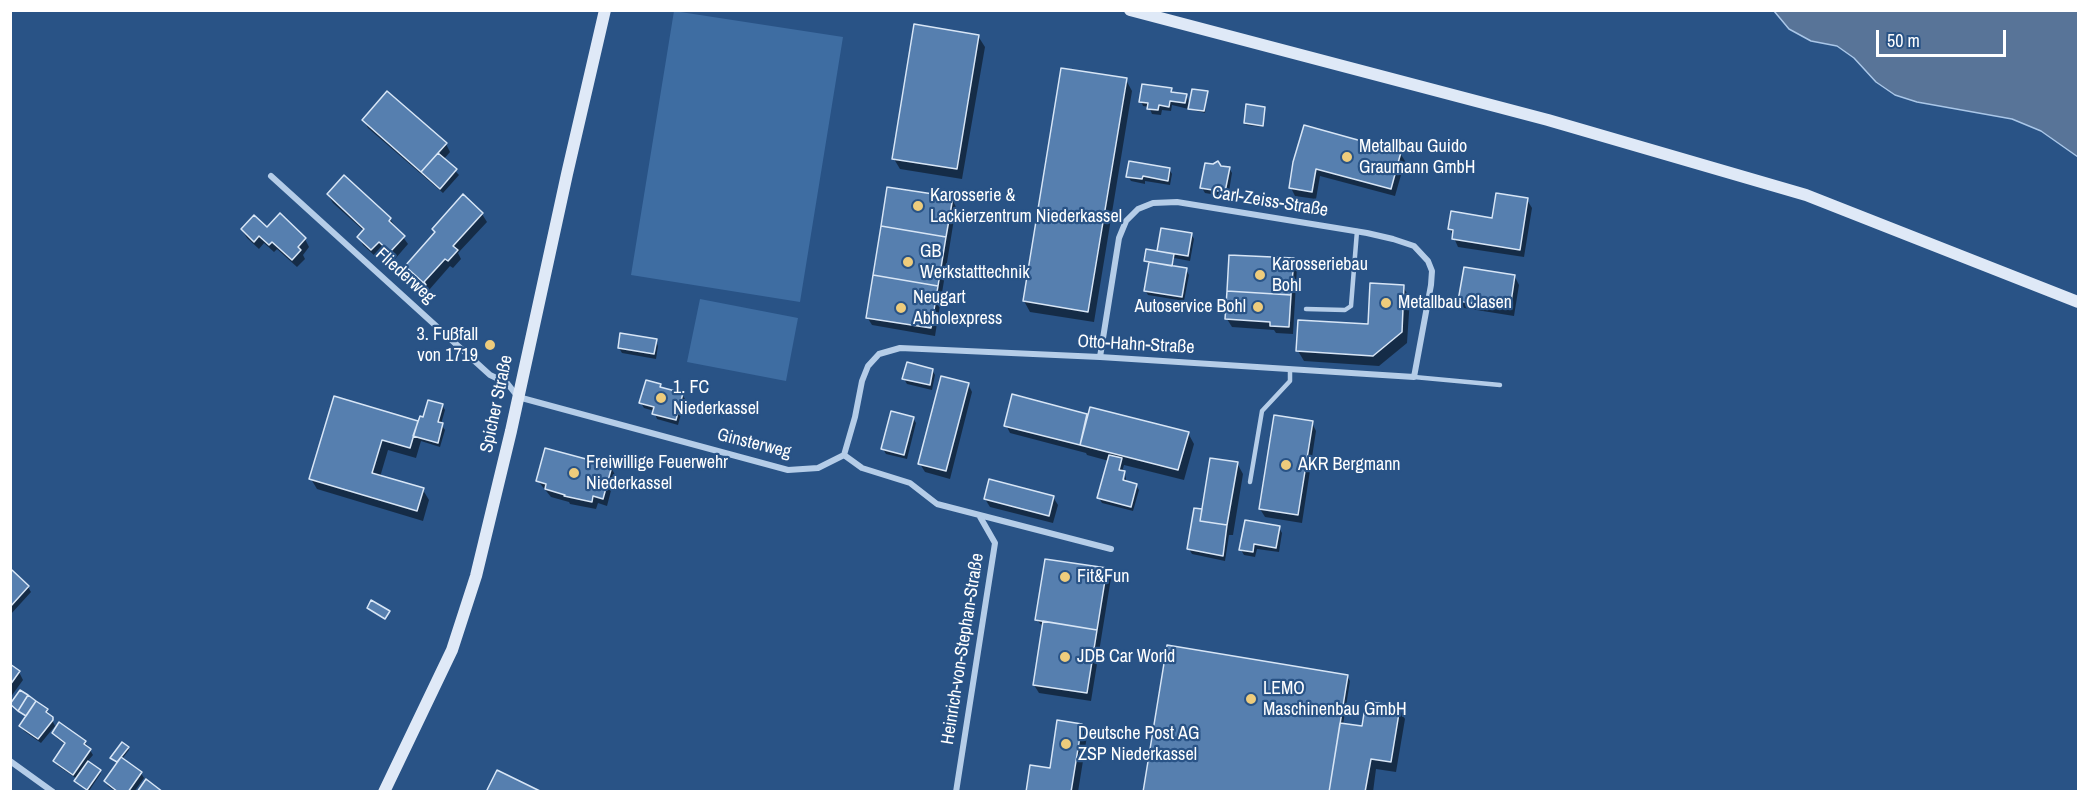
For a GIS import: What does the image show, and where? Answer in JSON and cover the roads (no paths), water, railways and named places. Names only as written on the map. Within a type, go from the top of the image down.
[{"type":"main road","name":"Spicher Straße","points":[[384,792],[452,650],[476,576],[605,10]]},
{"type":"main road","points":[[1130,10],[1548,120],[1806,195],[2079,302]]},
{"type":"street","name":"Fliederweg","points":[[271,176],[490,375],[507,383],[518,397]]},
{"type":"street","name":"Carl-Zeiss-Straße","points":[[1100,357],[1119,238],[1126,221],[1138,209],[1154,203],[1177,202],[1357,231],[1414,246],[1428,261],[1432,271],[1414,377]]},
{"type":"street","name":"Otto-Hahn-Straße","points":[[844,454],[855,417],[862,381],[868,366],[879,354],[900,348],[1100,357],[1414,377]]},
{"type":"street","name":"Ginsterweg","points":[[518,397],[788,470],[818,468],[844,454]]},
{"type":"street","points":[[844,454],[862,468],[910,483],[937,504],[1111,549]]},
{"type":"street","name":"Heinrich-von-Stephan-Straße","points":[[956,792],[995,543],[979,515]]},
{"type":"street","points":[[10,760],[52,792]]},
{"type":"lane","points":[[1306,309],[1345,310],[1351,306],[1357,231]]},
{"type":"lane","points":[[1250,482],[1262,411],[1290,381],[1290,369]]},
{"type":"lane","name":"Otto-Hahn-Straße","points":[[1414,377],[1500,385]]},
{"type":"place","name":"Metallbau Guido Graumann GmbH","points":[[1347,157]]},
{"type":"place","name":"Karosserie & Lackierzentrum Niederkassel","points":[[918,206]]},
{"type":"place","name":"GB Werkstatttechnik","points":[[908,262]]},
{"type":"place","name":"Karosseriebau Bohl","points":[[1260,275]]},
{"type":"place","name":"Metallbau Clasen","points":[[1386,303]]},
{"type":"place","name":"Autoservice Bohl","points":[[1258,307]]},
{"type":"place","name":"Neugart Abholexpress","points":[[901,308]]},
{"type":"place","name":"3. Fußfall von 1719","points":[[490,345]]},
{"type":"place","name":"1. FC Niederkassel","points":[[661,398]]},
{"type":"place","name":"AKR Bergmann","points":[[1286,465]]},
{"type":"place","name":"Freiwillige Feuerwehr Niederkassel","points":[[574,473]]},
{"type":"place","name":"Fit&Fun","points":[[1065,577]]},
{"type":"place","name":"JDB Car World","points":[[1065,657]]},
{"type":"place","name":"LEMO Maschinenbau GmbH","points":[[1251,699]]},
{"type":"place","name":"Deutsche Post AG ZSP Niederkassel","points":[[1066,744]]}]
